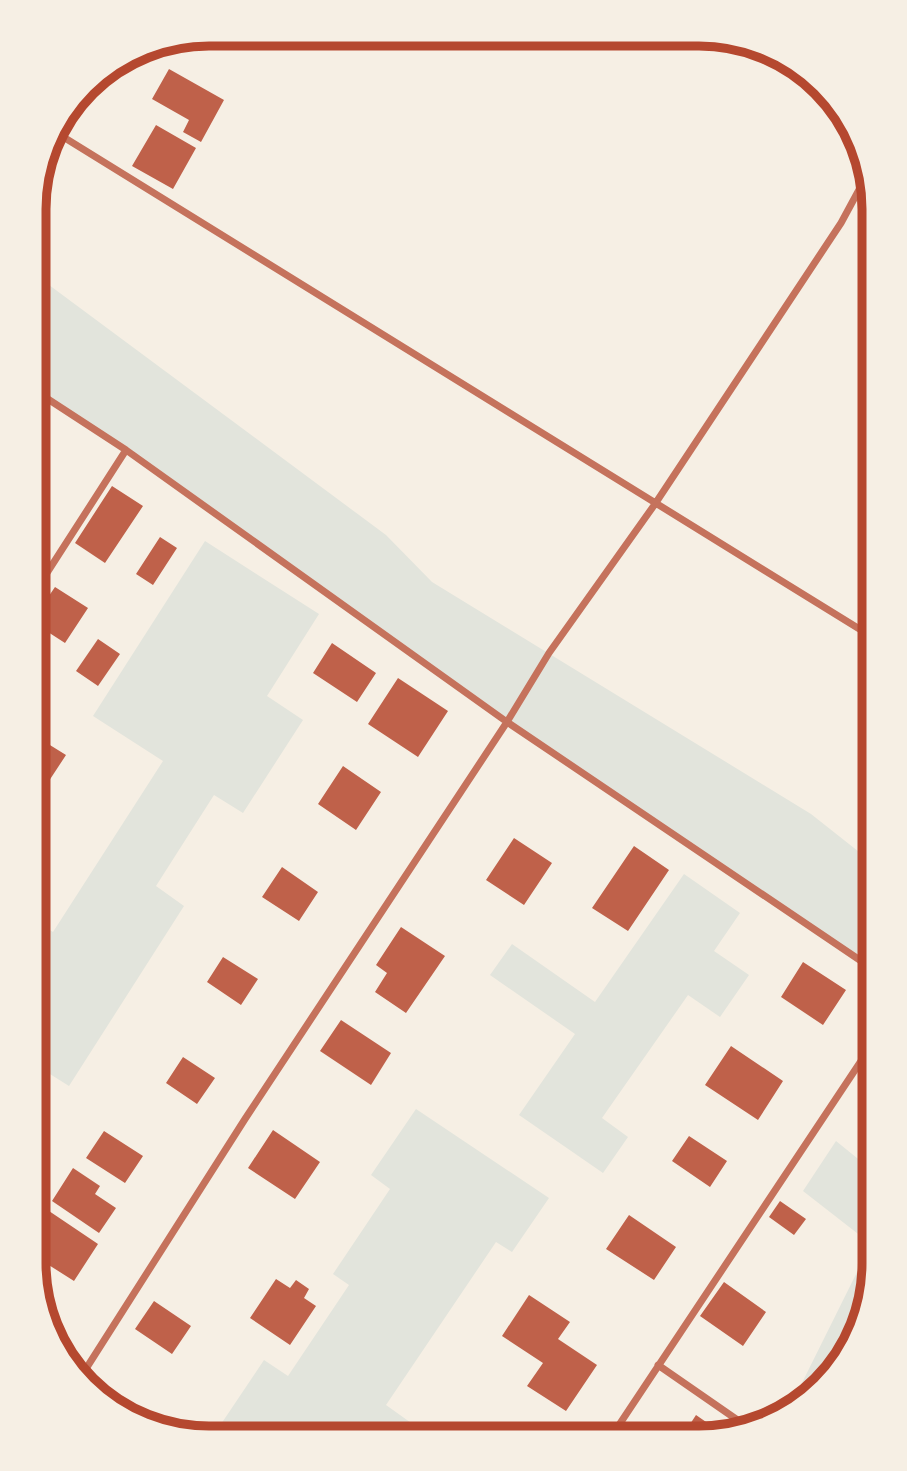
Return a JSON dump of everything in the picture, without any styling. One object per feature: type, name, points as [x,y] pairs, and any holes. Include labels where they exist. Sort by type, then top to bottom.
[{"type":"street","points":[[62,136],[862,630]]},
{"type":"street","points":[[86,1369],[245,1119],[507,722],[549,653],[655,505],[841,223],[860,188]]},
{"type":"street","points":[[46,398],[126,450],[507,722],[861,961]]},
{"type":"street","points":[[46,574],[126,450]]},
{"type":"street","points":[[618,1426],[861,1061]]},
{"type":"street","points":[[658,1365],[738,1420]]},
{"type":"shaded area","points":[[46,283],[386,535],[432,582],[811,814],[861,854],[861,961],[507,722],[126,450],[46,398]]},
{"type":"shaded area","points":[[205,541],[319,614],[267,696],[303,720],[243,813],[214,795],[156,886],[184,906],[69,1086],[46,1072],[46,928],[53,932],[163,761],[93,716]]},
{"type":"shaded area","points":[[684,874],[740,913],[714,951],[749,975],[720,1017],[688,995],[602,1118],[628,1137],[603,1173],[519,1115],[575,1034],[490,975],[512,944],[595,1002]]},
{"type":"shaded area","points":[[416,1109],[549,1198],[512,1252],[496,1242],[386,1405],[413,1426],[220,1426],[264,1360],[288,1376],[349,1285],[333,1274],[390,1189],[371,1175]]},
{"type":"shaded area","points":[[836,1141],[861,1161],[861,1236],[803,1191]]},
{"type":"shaded area","points":[[861,1264],[856,1305],[840,1344],[814,1378],[797,1393]]},
{"type":"building","points":[[169,69],[224,100],[201,142],[183,132],[189,120],[152,99]]},
{"type":"building","points":[[156,125],[196,148],[173,189],[132,166]]},
{"type":"building","points":[[112,486],[143,506],[105,563],[75,543]]},
{"type":"building","points":[[160,537],[177,548],[153,585],[136,574]]},
{"type":"building","points":[[55,587],[88,608],[65,643],[46,631],[46,600]]},
{"type":"building","points":[[98,639],[120,654],[98,686],[76,671]]},
{"type":"building","points":[[332,643],[376,673],[357,702],[313,673]]},
{"type":"building","points":[[398,678],[448,711],[418,757],[368,724]]},
{"type":"building","points":[[46,743],[66,755],[46,785]]},
{"type":"building","points":[[343,766],[381,792],[356,830],[318,804]]},
{"type":"building","points":[[514,838],[552,863],[524,905],[486,880]]},
{"type":"building","points":[[634,846],[669,870],[628,931],[592,908]]},
{"type":"building","points":[[282,867],[318,892],[299,921],[262,897]]},
{"type":"building","points":[[401,927],[445,956],[406,1013],[375,992],[387,973],[376,965]]},
{"type":"building","points":[[223,957],[258,979],[241,1005],[207,982]]},
{"type":"building","points":[[803,962],[846,990],[823,1025],[781,997]]},
{"type":"building","points":[[341,1020],[391,1053],[371,1085],[320,1051]]},
{"type":"building","points":[[731,1046],[783,1081],[758,1120],[705,1085]]},
{"type":"building","points":[[183,1057],[215,1078],[197,1104],[166,1083]]},
{"type":"building","points":[[273,1130],[320,1162],[295,1199],[248,1168]]},
{"type":"building","points":[[104,1131],[143,1156],[125,1183],[86,1158]]},
{"type":"building","points":[[689,1136],[727,1161],[710,1187],[672,1161]]},
{"type":"building","points":[[73,1168],[100,1186],[95,1194],[116,1208],[99,1233],[52,1201]]},
{"type":"building","points":[[780,1201],[806,1219],[794,1235],[769,1217]]},
{"type":"building","points":[[49,1211],[98,1244],[74,1281],[46,1263],[46,1216]]},
{"type":"building","points":[[629,1215],[676,1247],[654,1280],[606,1249]]},
{"type":"building","points":[[276,1279],[290,1288],[296,1280],[309,1289],[304,1298],[316,1306],[290,1345],[250,1318]]},
{"type":"building","points":[[724,1282],[766,1312],[743,1346],[700,1316]]},
{"type":"building","points":[[529,1295],[570,1322],[558,1339],[597,1365],[566,1411],[527,1386],[543,1363],[502,1336]]},
{"type":"building","points":[[154,1301],[191,1326],[172,1354],[135,1329]]},
{"type":"building","points":[[696,1415],[710,1425],[698,1426],[689,1426]]}]
